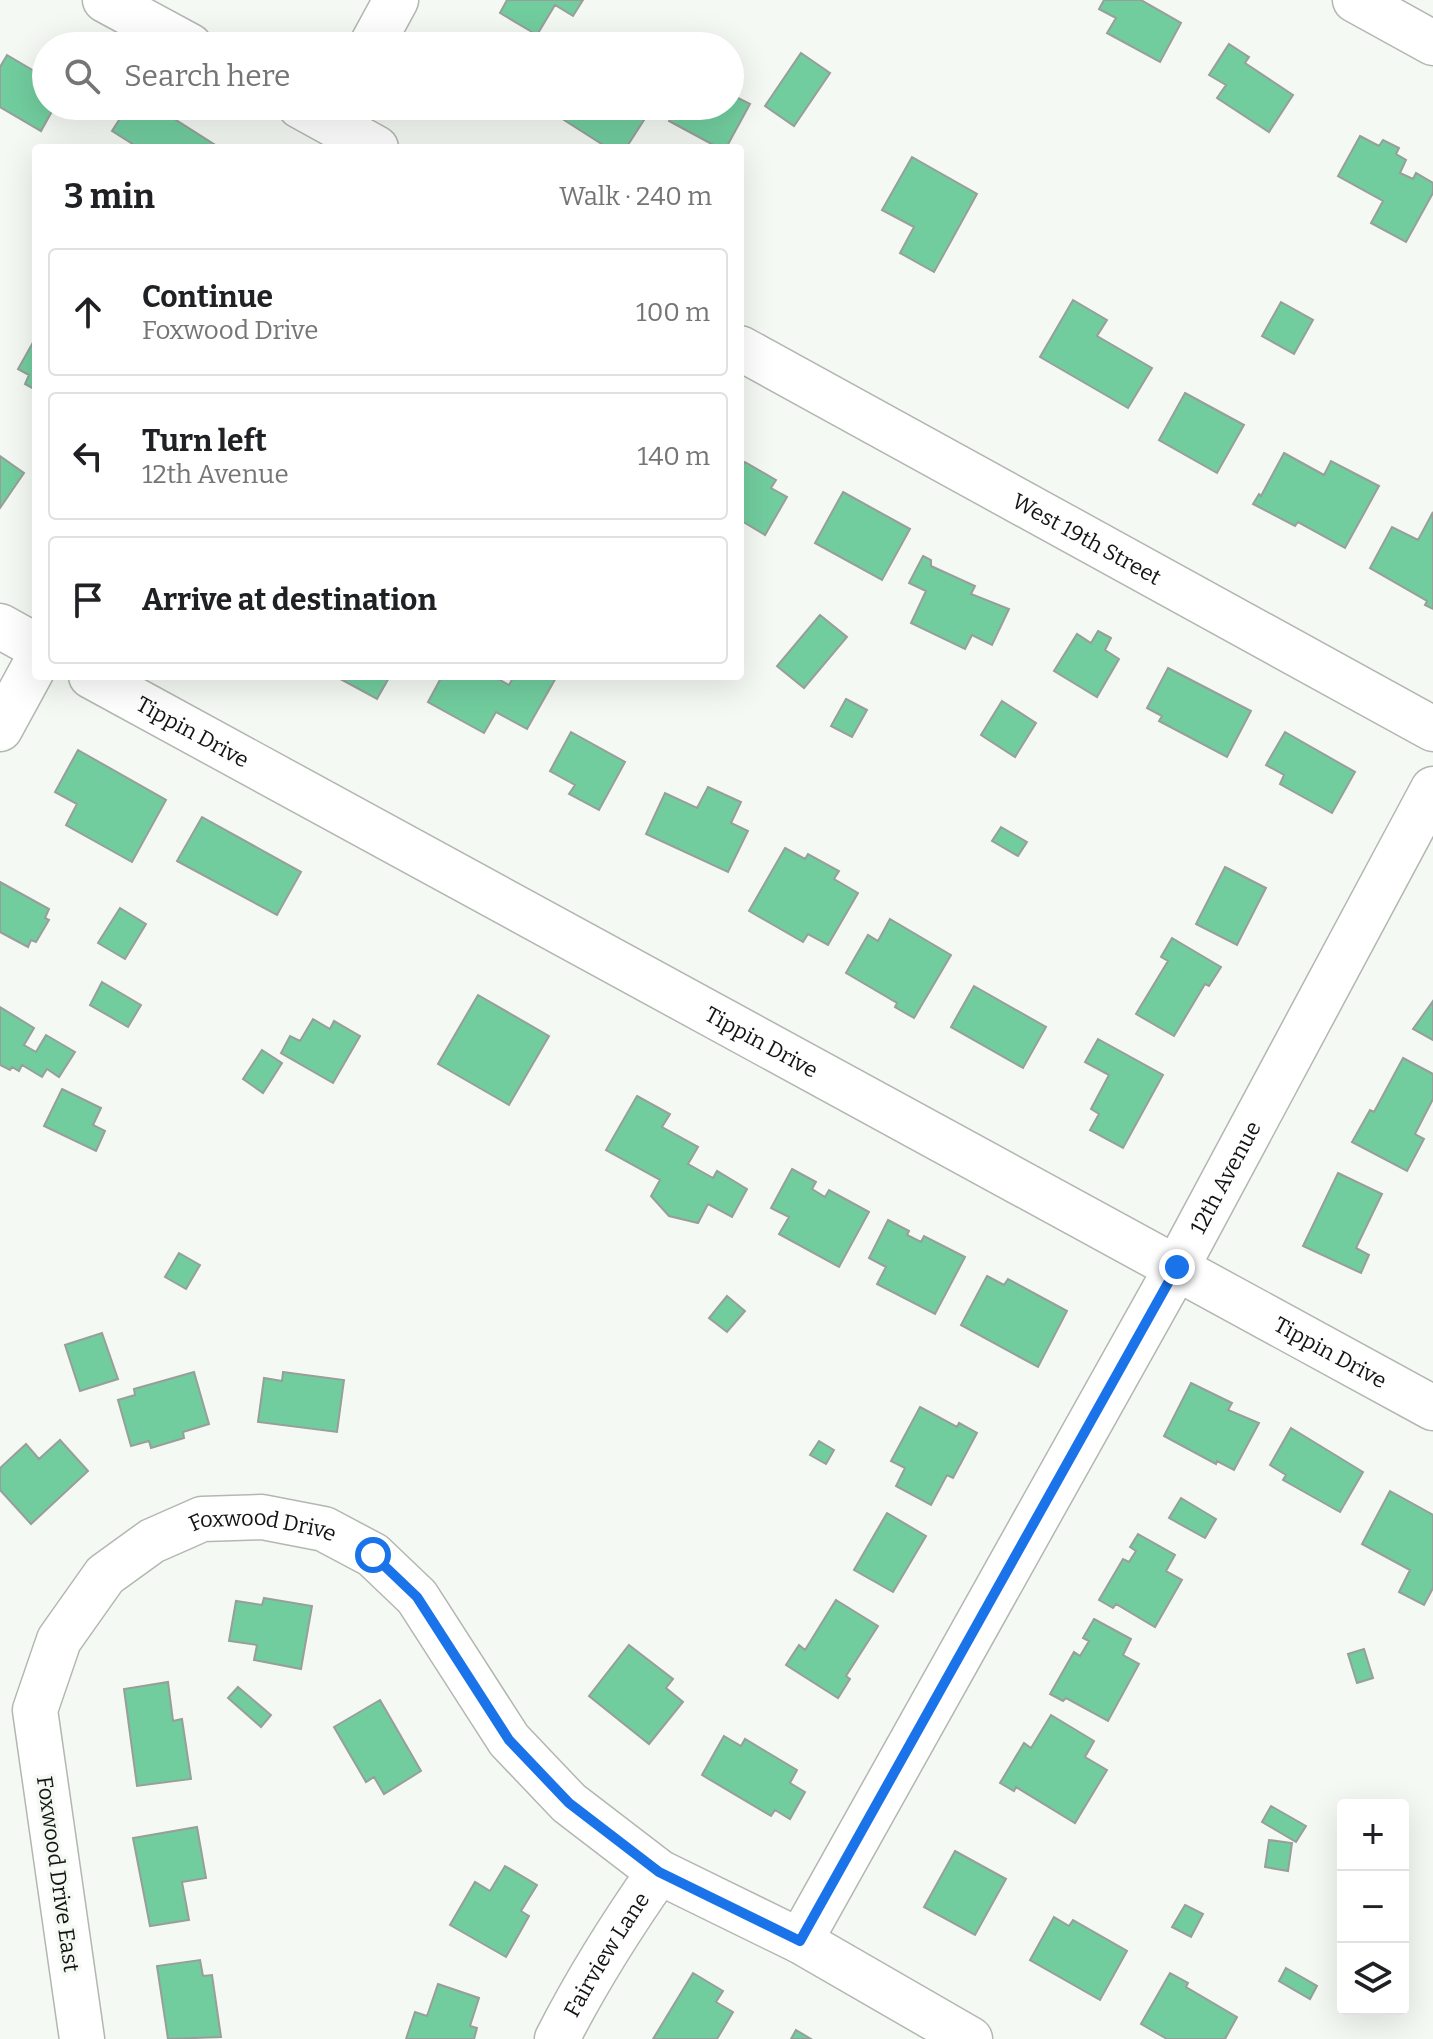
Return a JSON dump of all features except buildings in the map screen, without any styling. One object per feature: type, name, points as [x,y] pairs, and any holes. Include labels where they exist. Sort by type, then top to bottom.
[{"type":"street","points":[[105,0],[164,32]]},
{"type":"street","points":[[379,32],[396,0]]},
{"type":"street","points":[[1355,0],[1433,43]]},
{"type":"street","points":[[321,121],[368,144]]},
{"type":"street","name":"West 19th Street","points":[[744,350],[1433,729]]},
{"type":"street","points":[[0,626],[32,644]]},
{"type":"street","points":[[0,729],[32,670]]},
{"type":"street","name":"Tippin Drive","points":[[98,680],[1433,1408]]},
{"type":"street","name":"12th Avenue","points":[[800,1941],[1177,1267],[1433,789]]},
{"type":"street","name":"Foxwood Drive","points":[[35,1710],[59,1640],[105,1575],[152,1541],[202,1519],[262,1517],[324,1529],[373,1555],[417,1597],[509,1740],[569,1803],[659,1872],[800,1941],[970,2039]]},
{"type":"street","name":"Foxwood Drive East","points":[[35,1710],[82,2039]]},
{"type":"street","name":"Fairview Lane","points":[[557,2039],[620,1928],[659,1872]]},
{"type":"route","points":[[373,1555],[417,1597],[509,1740],[569,1803],[659,1872],[800,1941],[1177,1267]]}]
